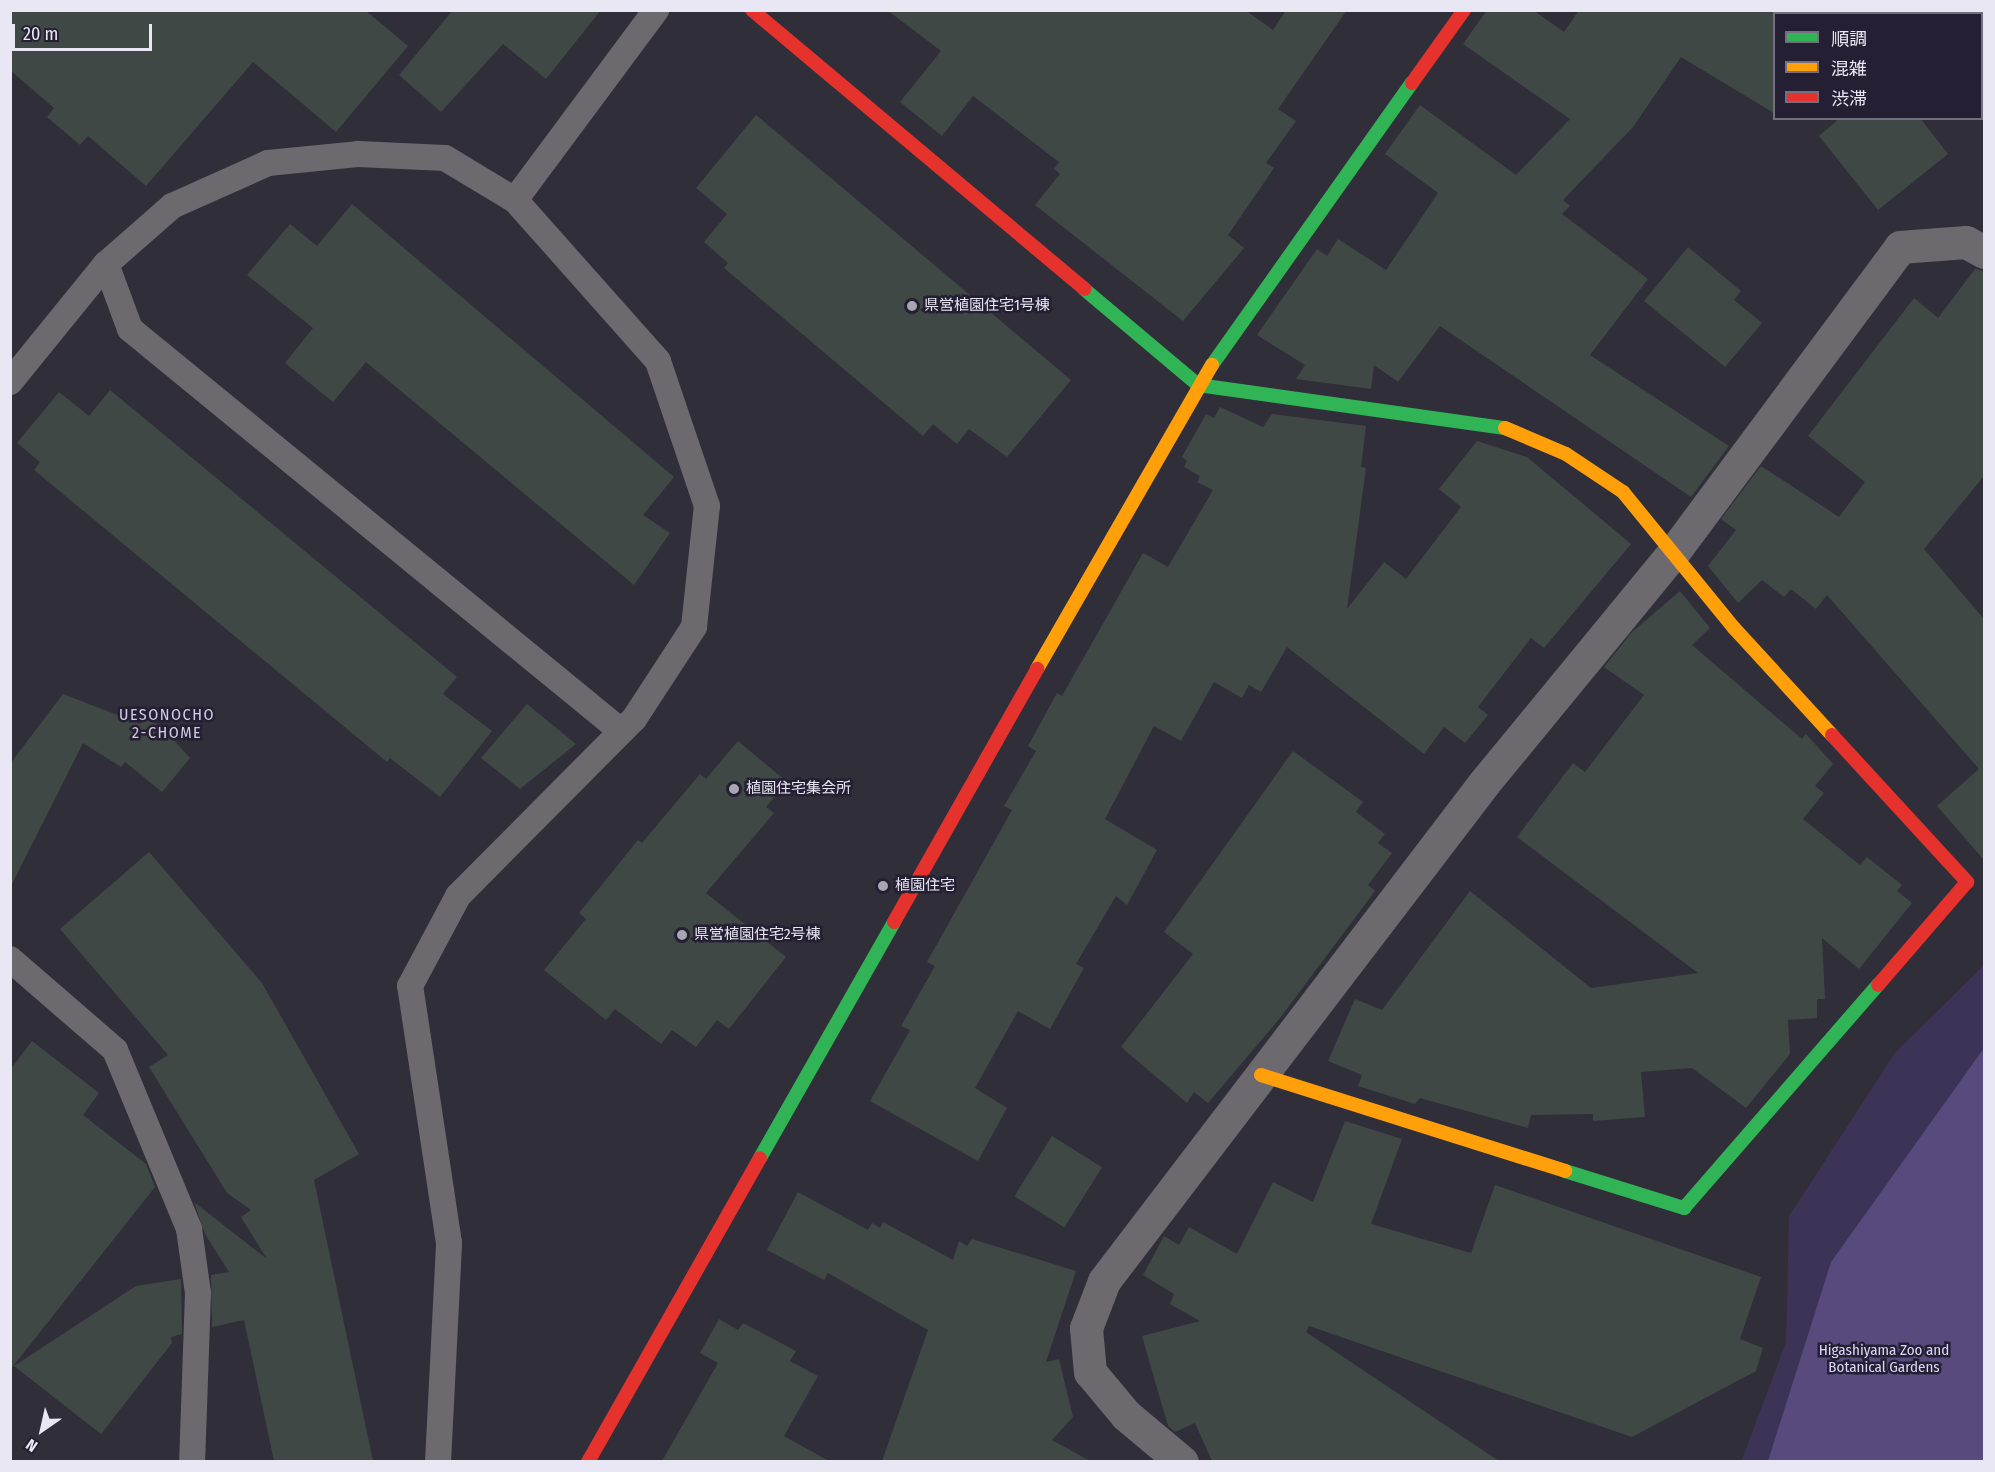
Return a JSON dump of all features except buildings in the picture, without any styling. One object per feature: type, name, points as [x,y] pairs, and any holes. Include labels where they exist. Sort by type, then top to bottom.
[{"type":"street","points":[[752,10],[1198,385],[1499,425],[1566,454],[1623,492],[1734,628],[1966,882],[1684,1208],[1261,1075]]},
{"type":"street","points":[[588,1461],[1198,385],[1464,10]]},
{"type":"street","points":[[1182,1461],[1126,1415],[1090,1372],[1086,1329],[1104,1281],[1484,783],[1673,553],[1900,247],[1966,242],[1984,252]]},
{"type":"lane","points":[[515,200],[656,10]]},
{"type":"lane","points":[[10,382],[106,264],[172,206],[268,163],[358,154],[445,158],[515,200],[658,361],[707,507],[694,627],[621,732],[458,896],[410,986],[449,1243],[438,1461]]},
{"type":"lane","points":[[106,264],[130,329],[621,732]]},
{"type":"lane","points":[[10,958],[116,1050],[189,1229],[198,1293],[192,1461]]},
{"type":"green space","name":"Higashiyama Zoo and Botanical Gardens","points":[[1984,965],[1984,1461],[1741,1462],[1786,1342],[1789,1216],[1895,1053]]},
{"type":"green space","name":"Higashiyama Zoo and Botanical Gardens","points":[[1984,1048],[1984,1461],[1768,1461],[1831,1262]]},
{"type":"traffic: fast","points":[[1212,365],[1412,83]]},
{"type":"traffic: fast","points":[[1084,289],[1198,385],[1505,428]]},
{"type":"traffic: fast","points":[[760,1158],[894,922]]},
{"type":"traffic: fast","points":[[1565,1171],[1684,1208],[1878,985]]},
{"type":"traffic: slow","points":[[1037,669],[1212,365]]},
{"type":"traffic: slow","points":[[1505,428],[1566,454],[1623,492],[1734,628],[1832,735]]},
{"type":"traffic: slow","points":[[1261,1075],[1565,1171]]},
{"type":"traffic: jam","points":[[752,10],[1084,289]]},
{"type":"traffic: jam","points":[[1412,83],[1464,10]]},
{"type":"traffic: jam","points":[[894,922],[1037,669]]},
{"type":"traffic: jam","points":[[1832,735],[1967,882],[1878,985]]},
{"type":"traffic: jam","points":[[588,1462],[760,1158]]},
{"type":"place","name":"県営植園住宅1号棟","points":[[912,306]]},
{"type":"place","name":"植園住宅集会所","points":[[734,789]]},
{"type":"place","name":"植園住宅","points":[[883,886]]},
{"type":"place","name":"県営植園住宅2号棟","points":[[682,935]]},
{"type":"district","name":"UESONOCHO 2-CHOME","points":[[167,724]]}]
